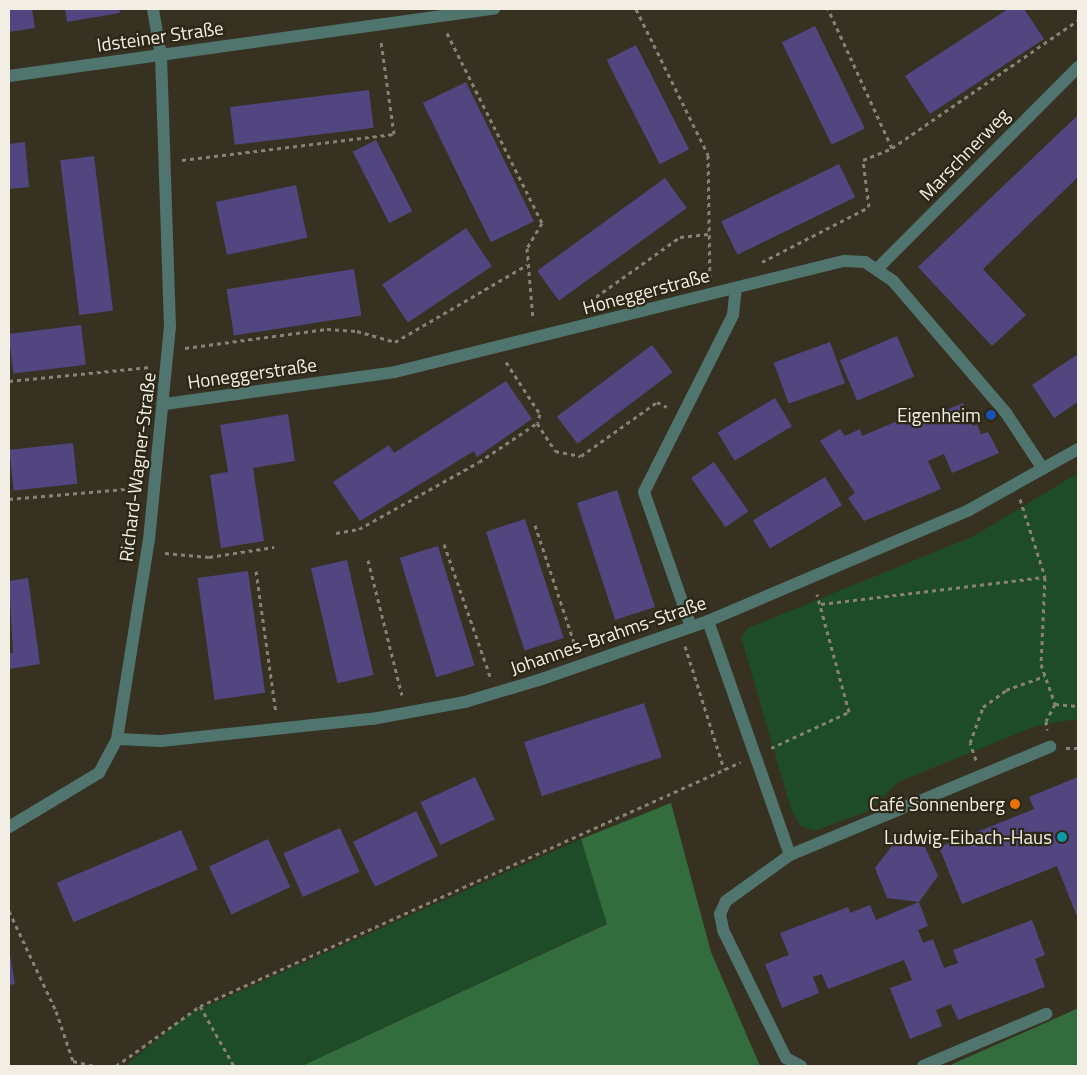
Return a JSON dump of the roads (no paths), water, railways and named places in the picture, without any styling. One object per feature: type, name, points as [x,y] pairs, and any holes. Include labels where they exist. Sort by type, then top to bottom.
[{"type":"street","name":"Richard-Wagner-Straße","points":[[9,827],[99,773],[117,739],[147,552],[165,404],[169,350],[166,162],[161,55],[153,9]]},
{"type":"street","name":"Idsteiner Straße","points":[[9,76],[494,9]]},
{"type":"street","name":"Marschnerweg","points":[[878,268],[1078,67]]},
{"type":"street","name":"Honeggerstraße","points":[[165,404],[395,372],[497,350],[711,293],[845,261],[878,268]]},
{"type":"street","points":[[878,268],[1006,413],[1042,469]]},
{"type":"street","points":[[686,629],[644,492],[682,413],[733,315],[736,288]]},
{"type":"street","name":"Johannes-Brahms-Straße","points":[[117,739],[161,741],[278,729],[406,713],[496,693],[708,621],[969,510],[1078,449]]},
{"type":"street","points":[[708,621],[790,855]]},
{"type":"street","points":[[801,1066],[786,1058],[723,930],[720,914],[726,901],[790,855],[1050,747]]},
{"type":"street","points":[[923,1066],[1046,1014]]},
{"type":"place","name":"Eigenheim","points":[[991,415]]},
{"type":"place","name":"Café Sonnenberg","points":[[1015,804]]},
{"type":"place","name":"Ludwig-Eibach-Haus","points":[[1062,837]]}]
